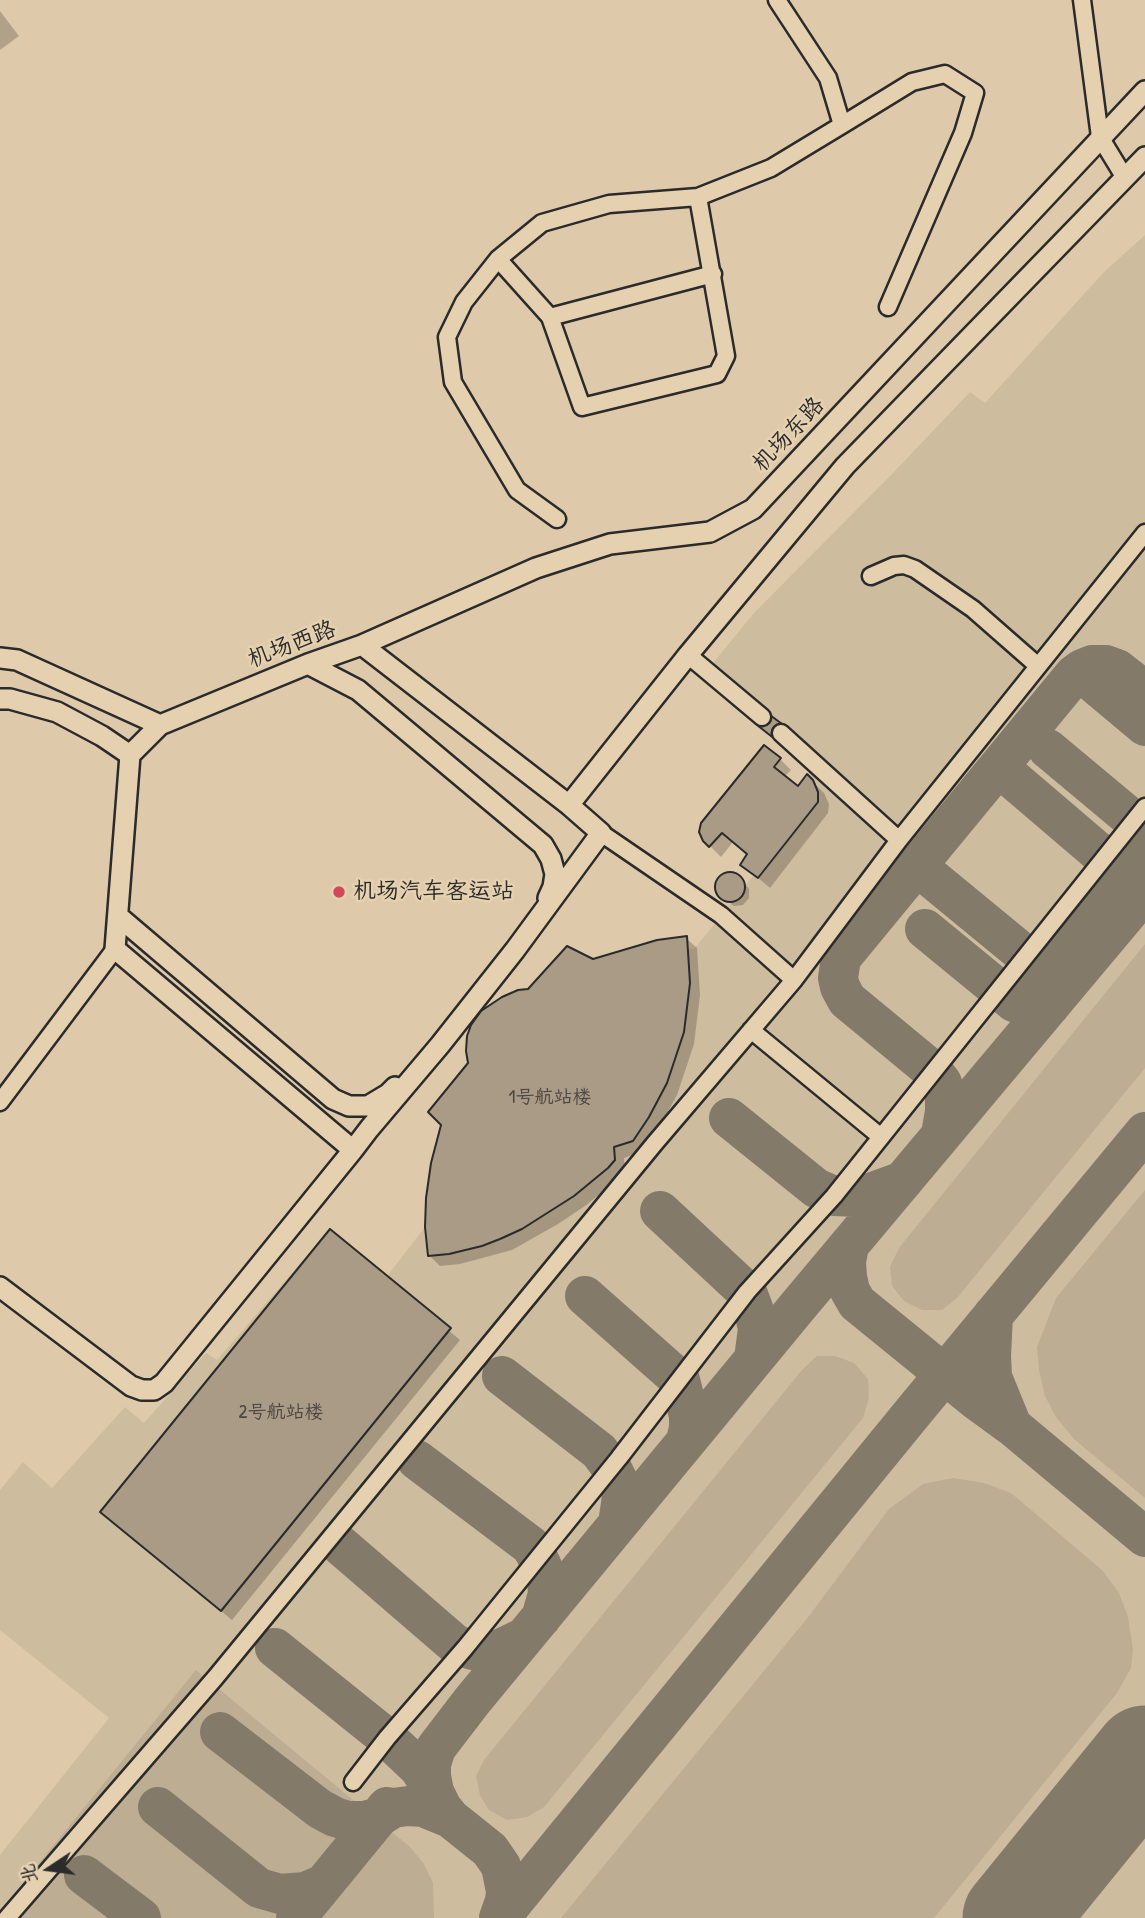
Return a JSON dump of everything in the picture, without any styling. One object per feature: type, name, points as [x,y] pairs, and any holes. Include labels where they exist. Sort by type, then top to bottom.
[{"type":"main road","name":"机场东路","points":[[362,645],[536,568],[610,544],[710,532],[753,509],[1145,90]]},
{"type":"main road","points":[[569,805],[688,654],[845,466],[1145,157]]},
{"type":"main road","name":"机场西路","points":[[160,725],[308,664],[362,645],[569,805],[601,833]]},
{"type":"main road","points":[[0,658],[17,660],[160,725],[130,755],[115,949],[354,1150]]},
{"type":"main road","points":[[118,916],[333,1099],[349,1106],[368,1106],[388,1094],[429,1048],[538,915],[553,887],[555,874],[543,845],[358,690],[308,664]]},
{"type":"main road","points":[[0,699],[10,699],[57,712],[102,736],[130,755]]},
{"type":"main road","points":[[0,1287],[131,1386],[154,1390],[164,1383],[440,1045],[515,950],[601,833]]},
{"type":"street","points":[[777,0],[828,78],[842,125]]},
{"type":"street","points":[[1082,0],[1100,137],[1125,178]]},
{"type":"street","points":[[557,519],[517,490],[453,382],[447,337],[464,302],[498,260],[542,223],[609,204],[698,197],[771,168],[912,82],[946,74],[975,93],[963,133],[888,307]]},
{"type":"street","points":[[498,260],[550,317],[582,407],[717,374],[726,356],[698,197]]},
{"type":"street","points":[[550,317],[713,274]]},
{"type":"street","points":[[7,1918],[215,1678],[655,1143],[794,980],[899,840],[1145,533]]},
{"type":"street","points":[[871,576],[894,566],[904,565],[915,569],[973,609],[1038,666]]},
{"type":"street","points":[[688,654],[762,717]]},
{"type":"street","points":[[781,733],[899,840]]},
{"type":"street","points":[[353,1782],[619,1458],[747,1292],[834,1196],[1145,807]]},
{"type":"street","points":[[601,833],[721,915],[794,980]]},
{"type":"street","points":[[0,1102],[115,949]]},
{"type":"street","points":[[751,1030],[881,1138]]},
{"type":"shaded area","points":[[1145,235],[1145,1918],[0,1918],[0,1855],[109,1718],[0,1630],[0,1490],[23,1462],[52,1488],[125,1407],[144,1423],[206,1353],[217,1360],[330,1229],[388,1275],[425,1227],[431,1163],[440,1125],[428,1112],[468,1063],[467,1036],[481,1011],[502,997],[518,990],[529,989],[567,946],[593,959],[657,940],[687,936],[688,949],[695,948],[754,875],[759,878],[818,802],[818,792],[807,774],[813,766],[757,725],[762,717],[709,668],[754,613],[970,392],[985,403],[1104,272]]},
{"type":"shaded area","points":[[1145,944],[1145,1068],[957,1298],[942,1310],[922,1310],[904,1301],[892,1286],[890,1267],[899,1248]]},
{"type":"shaded area","points":[[1145,1190],[1145,1498],[1074,1439],[1056,1417],[1045,1396],[1037,1347],[1056,1298]]},
{"type":"shaded area","points":[[817,1356],[835,1356],[854,1363],[868,1379],[869,1398],[863,1418],[544,1807],[527,1817],[507,1820],[489,1810],[480,1795],[476,1776],[484,1760],[802,1370]]},
{"type":"shaded area","points":[[953,1478],[984,1483],[1011,1493],[1102,1570],[1119,1593],[1128,1617],[1133,1650],[1131,1668],[1117,1693],[934,1918],[561,1918],[809,1616],[889,1509],[923,1484]]},
{"type":"shaded area","points":[[196,1670],[410,1847],[424,1864],[433,1883],[434,1918],[0,1918],[0,1911]]},
{"type":"building","points":[[766,712],[786,727],[776,740],[757,725]]},
{"type":"building","points":[[764,745],[781,758],[774,767],[798,786],[807,774],[813,780],[818,792],[818,802],[758,878],[740,865],[747,854],[722,833],[709,847],[699,832],[701,823]]},
{"type":"building","points":[[730,872],[741,876],[745,887],[741,898],[730,902],[719,898],[715,887],[719,876]]},
{"type":"building","points":[[687,936],[690,983],[684,1032],[667,1083],[633,1141],[614,1147],[615,1160],[608,1168],[574,1196],[522,1229],[482,1246],[428,1256],[426,1198],[431,1163],[441,1125],[428,1112],[468,1063],[467,1036],[481,1011],[502,997],[528,989],[567,946],[593,959],[657,940]]},
{"type":"building","points":[[330,1229],[451,1328],[221,1611],[100,1512]]},
{"type":"taxiway","points":[[941,1135],[945,1111],[942,1083],[933,1071],[847,1000],[838,978],[841,958],[1074,675],[1092,665],[1106,665],[1117,669],[1145,691]]},
{"type":"taxiway","points":[[1096,685],[1145,726]]},
{"type":"taxiway","points":[[1048,749],[1145,830]]},
{"type":"taxiway","points":[[1008,775],[1097,851],[1119,861],[1145,859]]},
{"type":"taxiway","points":[[1038,1019],[1038,983],[1044,954],[1145,829]]},
{"type":"taxiway","points":[[929,876],[1025,955],[1042,958],[1066,955]]},
{"type":"taxiway","points":[[499,1918],[506,1891],[501,1866],[490,1850],[450,1818],[442,1808],[434,1792],[431,1776],[431,1764],[436,1748],[798,1306],[1145,892]]},
{"type":"taxiway","points":[[925,929],[1014,1002],[1027,1007],[1050,1006]]},
{"type":"taxiway","points":[[729,1118],[816,1188],[834,1196],[859,1197],[903,1181]]},
{"type":"taxiway","points":[[500,1918],[1145,1132]]},
{"type":"taxiway","points":[[660,1211],[747,1292],[758,1329],[754,1359]]},
{"type":"taxiway","points":[[849,1245],[847,1277],[850,1291],[857,1303],[1012,1426],[1145,1537]]},
{"type":"taxiway","points":[[585,1296],[680,1380],[689,1416],[686,1441]]},
{"type":"taxiway","points":[[993,1315],[992,1377],[1012,1426]]},
{"type":"taxiway","points":[[502,1376],[599,1451],[618,1481],[622,1497],[618,1524]]},
{"type":"taxiway","points":[[417,1460],[531,1546],[547,1578],[548,1594],[541,1618]]},
{"type":"taxiway","points":[[340,1545],[456,1645],[488,1651],[500,1649],[525,1637]]},
{"type":"taxiway","points":[[275,1648],[387,1738],[419,1768],[434,1792]]},
{"type":"taxiway","points":[[220,1732],[320,1809],[335,1817],[348,1821],[364,1821],[379,1817],[393,1808],[408,1806],[423,1807],[450,1818]]},
{"type":"taxiway","points":[[158,1807],[259,1888],[280,1894],[305,1892],[322,1885]]},
{"type":"taxiway","points":[[296,1918],[387,1807]]},
{"type":"taxiway","points":[[84,1875],[141,1918]]},
{"type":"runway","points":[[1014,1918],[1145,1757]]},
{"type":"place","name":"机场汽车客运站","points":[[339,892]]}]
